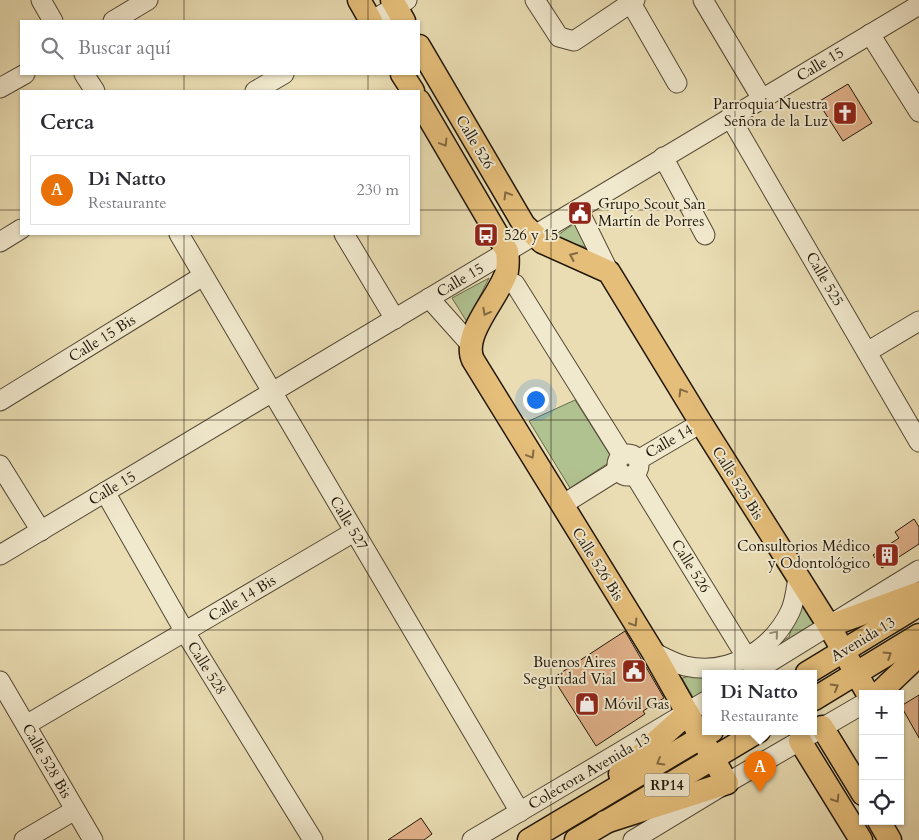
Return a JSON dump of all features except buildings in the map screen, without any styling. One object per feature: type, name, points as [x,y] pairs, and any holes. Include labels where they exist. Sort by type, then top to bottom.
[{"type":"main road","points":[[359,0],[370,20]]},
{"type":"main road","name":"Calle 526","points":[[420,48],[524,225],[535,235]]},
{"type":"main road","points":[[403,75],[412,90]]},
{"type":"main road","name":"Calle 526","points":[[420,103],[508,251]]},
{"type":"main road","points":[[535,235],[542,242],[609,272]]},
{"type":"main road","points":[[471,345],[477,327],[507,271],[508,251]]},
{"type":"main road","name":"Calle 525 Bis","points":[[609,272],[828,626],[865,690]]},
{"type":"main road","name":"Calle 526 Bis","points":[[471,345],[470,354],[473,360],[652,652],[697,707],[702,722]]},
{"type":"main road","points":[[828,626],[919,593]]},
{"type":"main road","name":"Avenida 13","points":[[812,670],[919,606]]},
{"type":"main road","name":"Avenida 13","points":[[817,697],[919,635]]},
{"type":"main road","points":[[883,690],[919,655]]},
{"type":"main road","points":[[583,808],[697,707]]},
{"type":"main road","points":[[822,727],[859,787]]},
{"type":"main road","name":"RP14","points":[[529,840],[704,735]]},
{"type":"main road","name":"Calle 526 Bis","points":[[706,735],[713,758],[727,783]]},
{"type":"main road","name":"RP14","points":[[576,840],[753,735]]},
{"type":"main road","points":[[800,741],[861,840]]},
{"type":"main road","points":[[605,822],[727,783]]},
{"type":"main road","points":[[881,825],[890,840]]},
{"type":"street","points":[[41,0],[53,20]]},
{"type":"street","points":[[115,20],[148,0]]},
{"type":"street","points":[[536,0],[559,37],[574,41],[633,1],[678,84]]},
{"type":"street","points":[[703,0],[762,99]]},
{"type":"street","name":"Calle 15","points":[[0,555],[919,5]]},
{"type":"street","points":[[373,20],[400,7]]},
{"type":"street","points":[[870,34],[919,112]]},
{"type":"street","points":[[0,88],[23,75]]},
{"type":"street","points":[[85,75],[94,90]]},
{"type":"street","points":[[259,90],[282,75]]},
{"type":"street","name":"Calle 525","points":[[730,117],[919,442]]},
{"type":"street","points":[[663,157],[705,235]]},
{"type":"street","name":"Calle 525 Bis","points":[[578,209],[609,272]]},
{"type":"street","points":[[0,242],[20,230]]},
{"type":"street","name":"Calle 527","points":[[180,235],[520,812]]},
{"type":"street","points":[[345,235],[395,319]]},
{"type":"street","name":"Calle 15 Bis","points":[[0,401],[203,276]]},
{"type":"street","name":"Calle 526","points":[[503,280],[516,284],[750,666]]},
{"type":"street","name":"Calle 526 Bis","points":[[429,298],[471,345]]},
{"type":"street","points":[[867,352],[919,321]]},
{"type":"street","name":"Calle 14","points":[[562,505],[701,423]]},
{"type":"street","points":[[0,465],[41,530]]},
{"type":"street","name":"Calle 528","points":[[105,492],[185,632],[313,840]]},
{"type":"street","name":"Calle 14 Bis","points":[[26,725],[354,532]]},
{"type":"street","points":[[652,652],[683,666],[695,668],[750,666],[828,626],[919,570]]},
{"type":"street","points":[[750,666],[782,626],[791,610],[798,578]]},
{"type":"street","points":[[886,690],[919,671]]},
{"type":"street","name":"Calle 528 Bis","points":[[0,681],[93,840]]},
{"type":"street","points":[[817,730],[859,706]]},
{"type":"street","name":"Colectora Avenida 13","points":[[472,840],[697,707]]},
{"type":"street","points":[[633,840],[809,735]]},
{"type":"street","points":[[24,840],[75,810]]},
{"type":"green space","points":[[576,222],[589,248],[554,238]]},
{"type":"green space","points":[[489,278],[467,322],[452,298]]},
{"type":"green space","points":[[575,400],[613,460],[570,488],[529,421]]},
{"type":"green space","points":[[801,599],[816,624],[741,670],[714,670],[746,662],[789,637]]},
{"type":"green space","points":[[702,673],[702,694],[694,699],[682,678]]},
{"type":"place","name":"Parroquia Nuestra Señora de la Luz","points":[[845,113]]},
{"type":"place","name":"Grupo Scout San Martín de Porres","points":[[580,213]]},
{"type":"place","name":"526 y 15","points":[[486,235]]},
{"type":"place","name":"Consultorios Médico y Odontológico","points":[[887,555]]},
{"type":"place","name":"Buenos Aires Seguridad Vial","points":[[634,671]]},
{"type":"place","name":"Móvil Gas","points":[[587,704]]},
{"type":"place","name":"Di Natto","points":[[760,792]]}]
